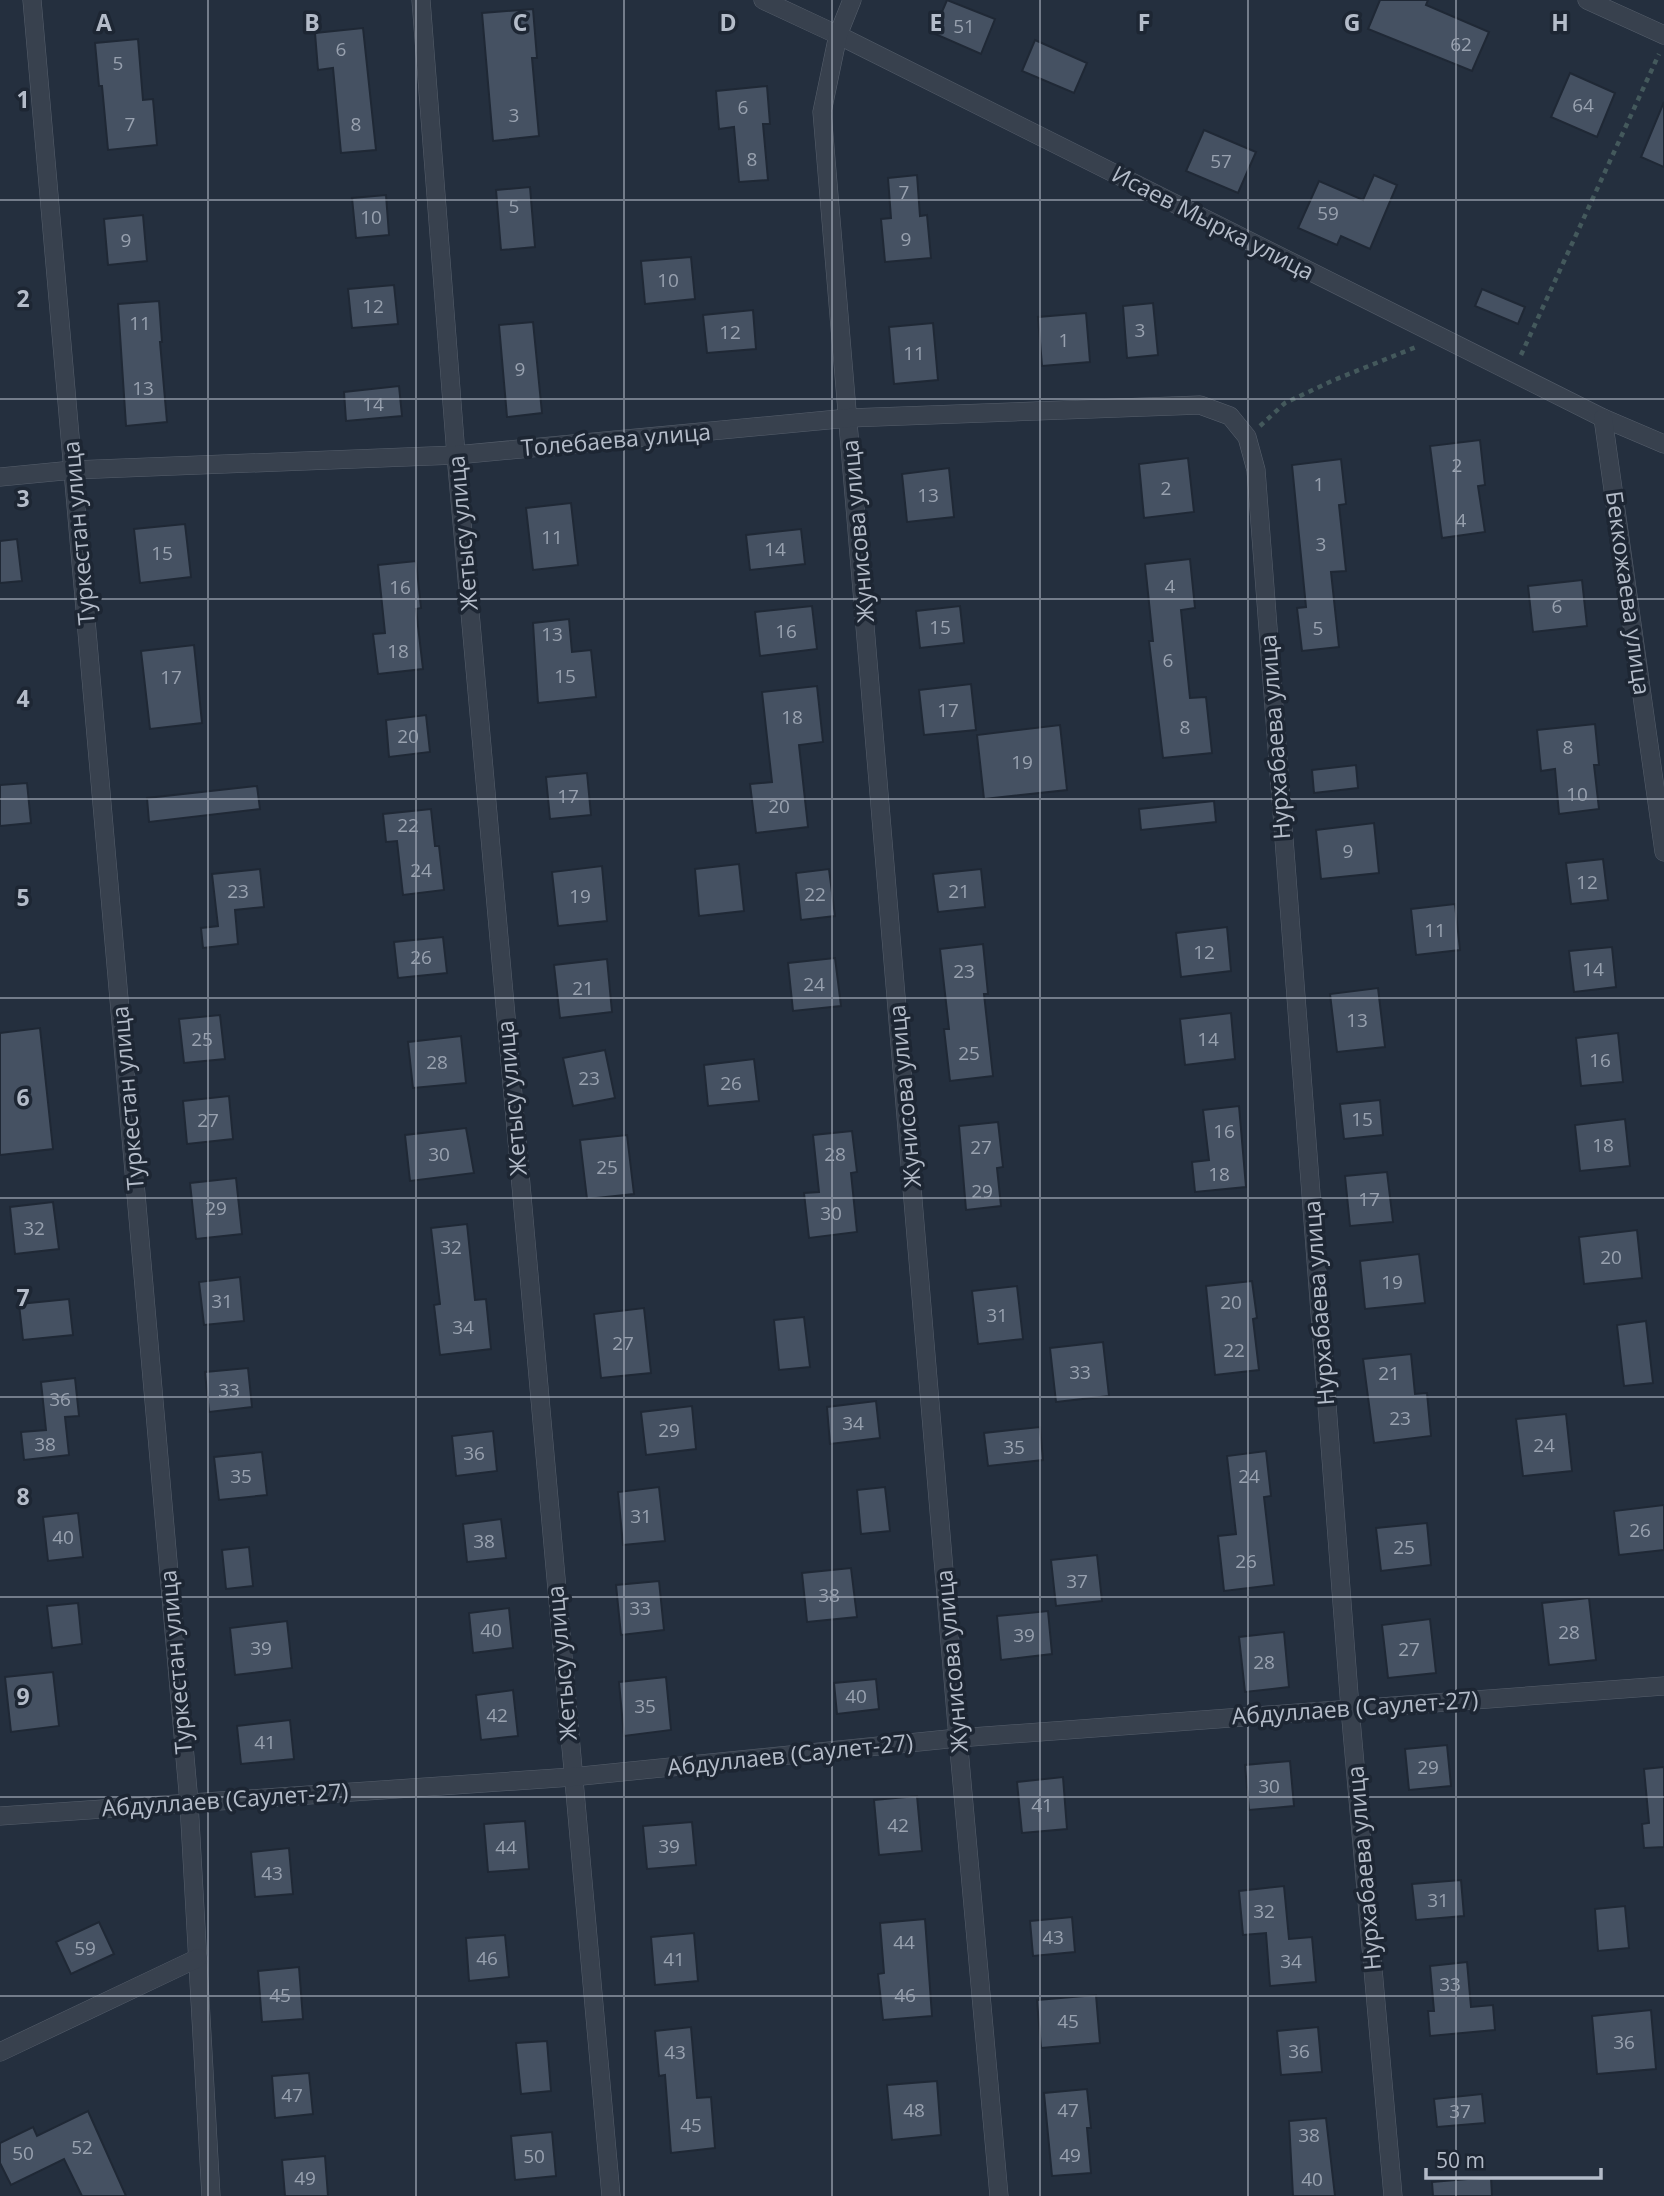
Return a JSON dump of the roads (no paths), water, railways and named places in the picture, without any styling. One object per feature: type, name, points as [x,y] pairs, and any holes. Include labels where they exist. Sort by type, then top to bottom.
[{"type":"street","name":"Туркестан улица","points":[[32,0],[188,1803],[211,2196]]},
{"type":"street","name":"Жетысу улица","points":[[421,0],[456,455],[611,2196]]},
{"type":"street","name":"Исаев Мырка улица","points":[[763,0],[1603,418],[1664,444]]},
{"type":"street","name":"Жунисова улица","points":[[852,0],[838,35],[821,112],[999,2196]]},
{"type":"street","points":[[1587,0],[1664,36]]},
{"type":"street","name":"Толебаева улица","points":[[0,477],[74,470],[456,455],[849,418],[1200,405],[1230,416]]},
{"type":"street","name":"Нурхабаева улица","points":[[1230,416],[1247,437],[1256,470],[1350,1708],[1393,2196]]},
{"type":"street","name":"Беккожаева улица","points":[[1603,418],[1664,849]]},
{"type":"street","name":"Абдуллаев (Саулет-27)","points":[[0,1816],[572,1777],[958,1738],[1664,1686]]},
{"type":"street","points":[[0,2052],[198,1958]]}]
